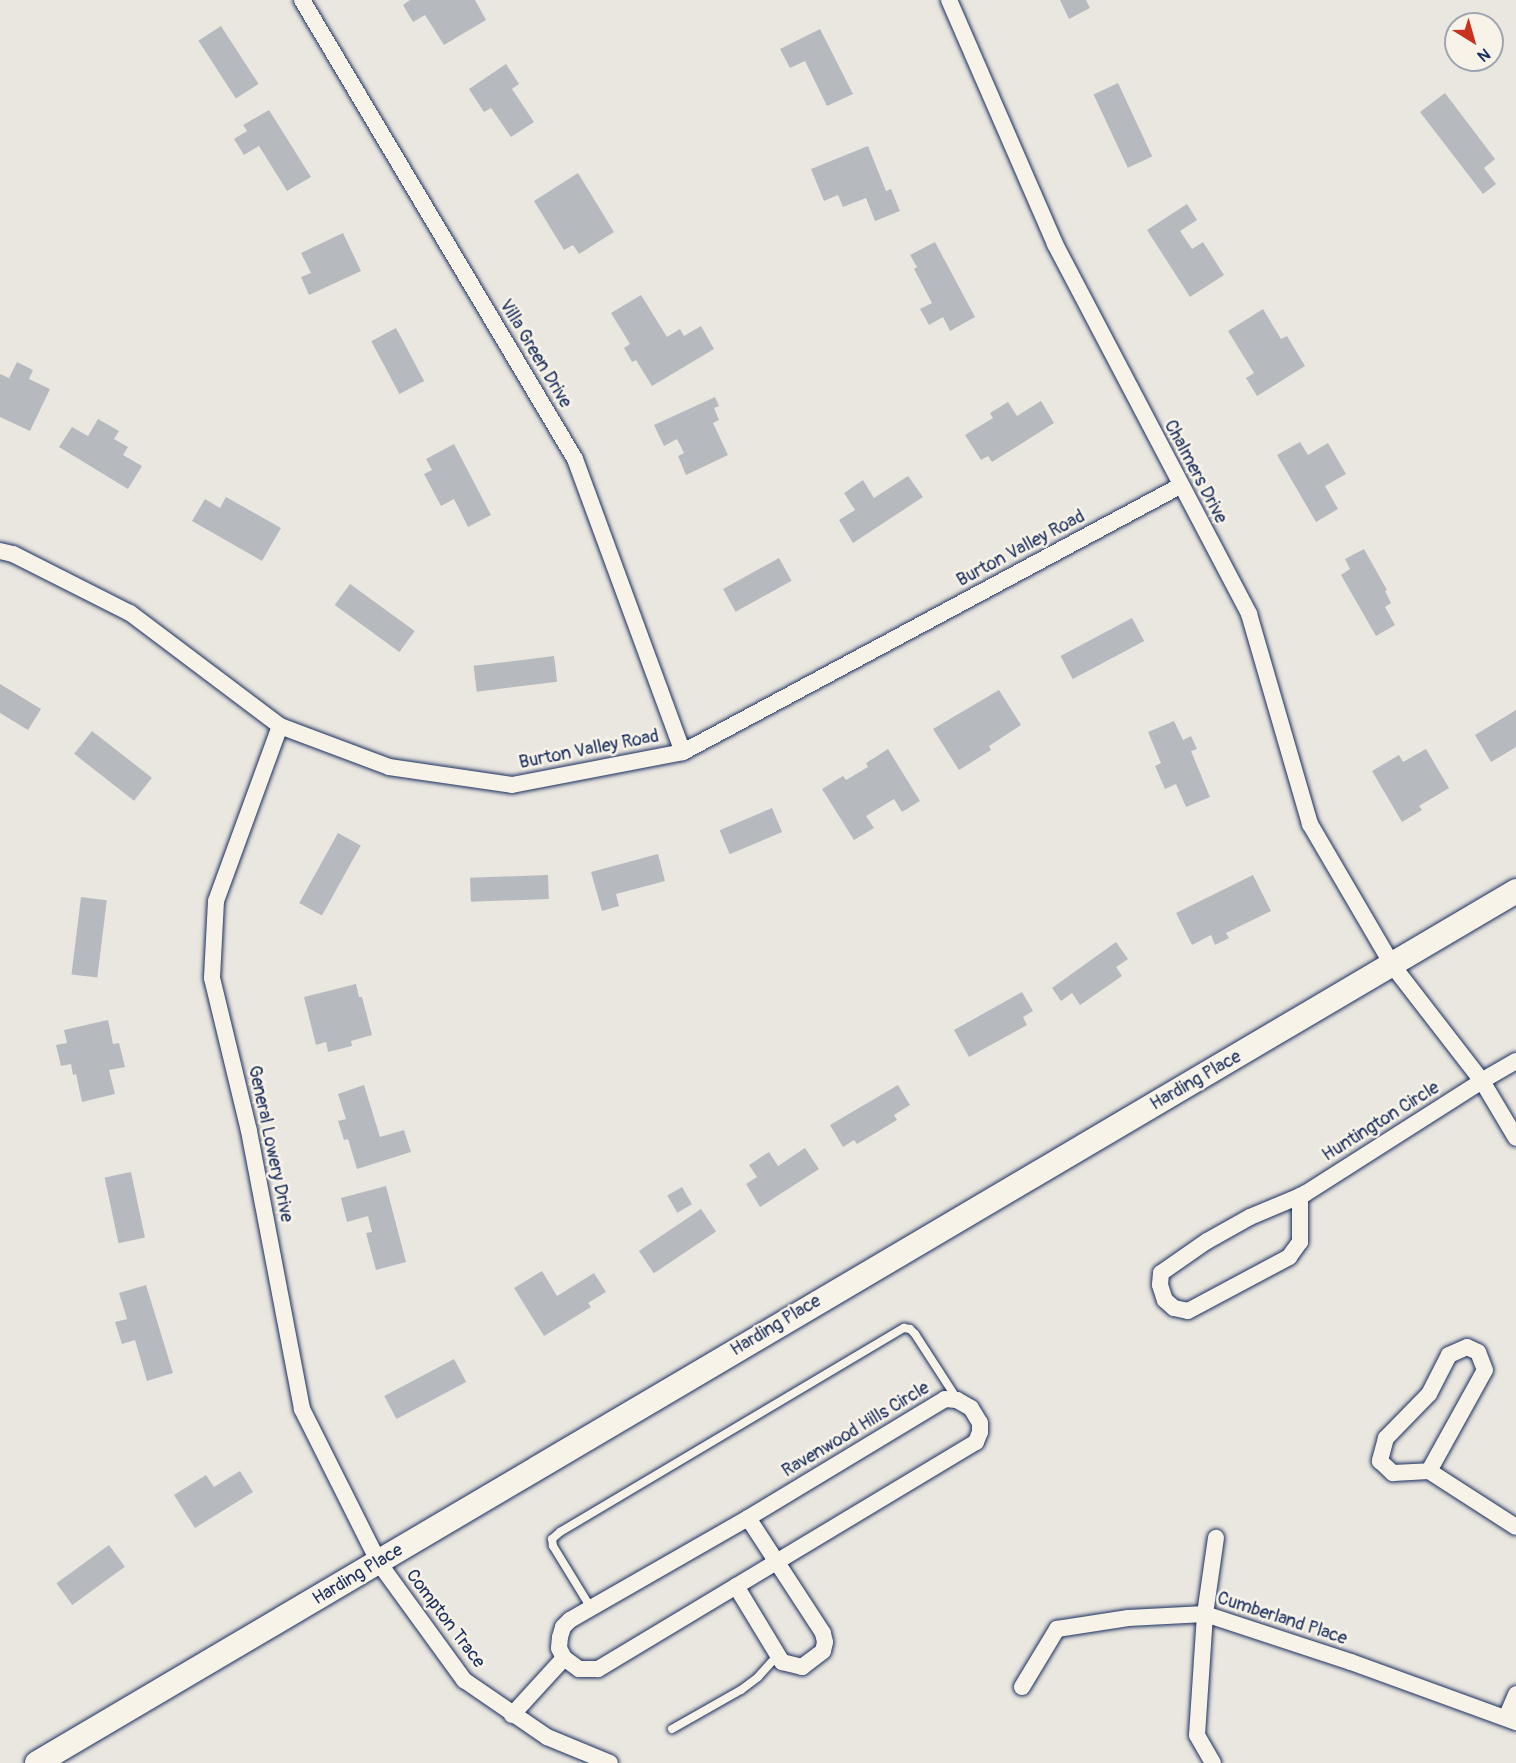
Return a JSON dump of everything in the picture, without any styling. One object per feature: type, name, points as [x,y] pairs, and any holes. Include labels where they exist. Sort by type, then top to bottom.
[{"type":"main road","name":"Harding Place","points":[[37,1763],[379,1563],[879,1265],[1393,966],[1516,891]]},
{"type":"street","name":"Villa Green Drive","points":[[302,0],[575,459],[682,752]]},
{"type":"street","name":"Chalmers Drive","points":[[949,0],[1054,244],[1249,614],[1310,824],[1393,966]]},
{"type":"street","name":"Burton Valley Road","points":[[0,551],[14,554],[130,613],[280,726],[389,767],[512,785],[682,752],[1180,486]]},
{"type":"street","name":"General Lowery Drive","points":[[280,726],[216,901],[212,978],[249,1131],[302,1409],[379,1563]]},
{"type":"street","points":[[1393,966],[1482,1081],[1516,1138]]},
{"type":"street","name":"Huntington Circle","points":[[1300,1196],[1300,1242],[1289,1257],[1188,1311],[1174,1308],[1165,1300],[1160,1285],[1161,1273],[1224,1231],[1300,1196],[1516,1061]]},
{"type":"street","points":[[1429,1471],[1485,1370],[1478,1352],[1467,1347],[1449,1355],[1429,1394],[1384,1443],[1380,1461],[1393,1473],[1429,1471],[1516,1527]]},
{"type":"street","name":"Ravenwood Hills Circle","points":[[945,1399],[957,1400],[971,1408],[980,1423],[980,1432],[976,1442],[598,1668],[579,1669],[564,1658],[559,1648],[563,1627],[591,1608],[748,1518],[945,1399]]},
{"type":"street","points":[[736,1586],[778,1655],[791,1666],[802,1667],[823,1652],[825,1642],[748,1518]]},
{"type":"street","points":[[1213,1763],[1197,1736],[1204,1614],[1216,1538]]},
{"type":"street","name":"Compton Trace","points":[[379,1563],[464,1680],[547,1737],[610,1763]]},
{"type":"street","name":"Cumberland Place","points":[[1022,1687],[1057,1629],[1128,1618],[1204,1614],[1511,1720]]},
{"type":"street","points":[[512,1715],[564,1658]]},
{"type":"street","points":[[1511,1720],[1516,1694]]},
{"type":"lane","points":[[591,1608],[553,1546],[552,1539],[560,1532],[904,1328],[910,1329],[915,1334],[957,1400]]},
{"type":"lane","points":[[672,1729],[741,1690],[758,1677],[778,1655]]},
{"type":"building","points":[[410,0],[475,0],[486,20],[444,45],[425,15],[413,22],[403,5]]},
{"type":"building","points":[[1060,0],[1086,0],[1090,8],[1069,19]]},
{"type":"building","points":[[221,26],[259,84],[236,99],[198,41]]},
{"type":"building","points":[[820,29],[853,94],[827,106],[805,61],[790,68],[780,49]]},
{"type":"building","points":[[506,64],[519,84],[512,89],[534,122],[511,137],[491,108],[484,112],[469,89]]},
{"type":"building","points":[[1118,83],[1152,156],[1128,168],[1094,94]]},
{"type":"building","points":[[1445,93],[1495,159],[1484,168],[1496,184],[1483,194],[1420,112]]},
{"type":"building","points":[[269,110],[311,177],[287,191],[259,146],[244,155],[234,139],[247,131],[243,125]]},
{"type":"building","points":[[868,146],[886,191],[891,189],[900,211],[875,221],[866,198],[843,207],[838,195],[824,201],[811,169]]},
{"type":"building","points":[[578,173],[614,232],[579,254],[573,245],[564,250],[534,201]]},
{"type":"building","points":[[1187,204],[1197,220],[1180,231],[1192,249],[1203,242],[1224,275],[1190,297],[1147,230]]},
{"type":"building","points":[[343,233],[361,271],[309,295],[301,277],[311,273],[301,253]]},
{"type":"building","points":[[935,242],[975,317],[950,331],[943,317],[929,325],[920,309],[932,303],[914,269],[917,267],[910,255]]},
{"type":"building","points":[[641,295],[667,337],[680,329],[684,336],[701,326],[714,349],[652,386],[636,360],[632,362],[624,348],[630,344],[611,313]]},
{"type":"building","points":[[1263,309],[1281,339],[1287,336],[1305,366],[1257,396],[1246,378],[1254,373],[1228,331]]},
{"type":"building","points":[[396,328],[424,381],[399,394],[371,341]]},
{"type":"building","points":[[17,362],[33,370],[29,379],[50,389],[30,431],[0,417],[0,374],[9,378]]},
{"type":"building","points":[[715,397],[719,406],[714,408],[719,420],[713,423],[728,455],[686,475],[678,456],[684,453],[677,439],[664,446],[654,425]]},
{"type":"building","points":[[1041,401],[1054,423],[992,462],[988,456],[981,460],[965,435],[993,418],[990,413],[1008,402],[1017,416]]},
{"type":"building","points":[[98,419],[119,431],[114,439],[128,447],[123,455],[142,466],[128,489],[59,447],[72,427],[88,436]]},
{"type":"building","points":[[1300,442],[1308,455],[1328,443],[1346,474],[1325,486],[1338,509],[1316,522],[1277,455]]},
{"type":"building","points":[[454,444],[491,515],[468,527],[454,499],[441,506],[424,474],[432,470],[426,459]]},
{"type":"building","points":[[908,476],[923,497],[853,543],[839,520],[855,510],[844,493],[863,480],[874,498]]},
{"type":"building","points":[[226,497],[281,528],[262,561],[192,521],[205,499],[220,508]]},
{"type":"building","points":[[1364,549],[1387,590],[1385,591],[1391,603],[1385,607],[1395,625],[1376,636],[1341,575],[1350,569],[1345,559]]},
{"type":"building","points":[[779,558],[792,581],[736,612],[723,589]]},
{"type":"building","points":[[350,584],[415,631],[399,652],[335,605]]},
{"type":"building","points":[[1132,618],[1144,641],[1073,679],[1060,656]]},
{"type":"building","points":[[554,656],[557,682],[477,692],[474,666]]},
{"type":"building","points":[[0,684],[41,709],[28,730],[0,713]]},
{"type":"building","points":[[999,690],[1021,725],[989,746],[991,750],[959,770],[933,729]]},
{"type":"building","points":[[1516,710],[1516,747],[1491,762],[1475,735]]},
{"type":"building","points":[[1174,721],[1183,740],[1191,736],[1197,749],[1191,751],[1210,797],[1186,807],[1176,784],[1165,789],[1155,766],[1161,763],[1148,732]]},
{"type":"building","points":[[92,731],[152,778],[134,801],[74,754]]},
{"type":"building","points":[[888,749],[920,801],[902,812],[894,799],[866,816],[874,828],[854,840],[822,789],[843,776],[846,780],[868,767],[866,763]]},
{"type":"building","points":[[1426,749],[1449,788],[1419,806],[1422,810],[1402,822],[1372,771],[1399,755],[1403,762]]},
{"type":"building","points":[[772,808],[782,832],[730,854],[720,830]]},
{"type":"building","points":[[338,833],[361,846],[322,916],[299,903]]},
{"type":"building","points":[[658,854],[665,881],[616,894],[619,906],[602,911],[591,872]]},
{"type":"building","points":[[548,875],[549,899],[471,902],[470,878]]},
{"type":"building","points":[[1253,875],[1271,911],[1226,933],[1229,938],[1215,945],[1211,935],[1192,945],[1176,913]]},
{"type":"building","points":[[81,897],[107,900],[97,978],[71,974]]},
{"type":"building","points":[[1116,942],[1128,959],[1116,967],[1122,976],[1080,1005],[1072,993],[1061,1001],[1052,988]]},
{"type":"building","points":[[356,984],[359,997],[362,997],[372,1035],[351,1041],[352,1046],[328,1052],[326,1042],[316,1045],[304,997]]},
{"type":"building","points":[[1022,992],[1033,1011],[1023,1017],[1027,1025],[969,1057],[954,1030]]},
{"type":"building","points":[[108,1020],[113,1044],[119,1043],[125,1067],[109,1070],[115,1094],[82,1102],[76,1074],[73,1075],[71,1064],[61,1066],[56,1045],[67,1043],[64,1030]]},
{"type":"building","points":[[364,1085],[380,1137],[404,1130],[411,1152],[357,1169],[348,1139],[344,1140],[338,1121],[346,1119],[338,1094]]},
{"type":"building","points":[[898,1085],[910,1105],[894,1115],[897,1120],[857,1144],[854,1140],[843,1147],[830,1125]]},
{"type":"building","points":[[805,1148],[819,1169],[760,1207],[746,1184],[757,1177],[749,1165],[769,1152],[778,1166]]},
{"type":"building","points":[[131,1172],[145,1238],[119,1243],[105,1178]]},
{"type":"building","points":[[386,1186],[406,1262],[376,1270],[366,1233],[372,1232],[368,1216],[347,1222],[341,1198]]},
{"type":"building","points":[[682,1187],[692,1204],[677,1213],[667,1196]]},
{"type":"building","points":[[701,1209],[716,1231],[654,1273],[639,1251]]},
{"type":"building","points":[[542,1271],[557,1296],[594,1273],[606,1292],[588,1303],[591,1307],[544,1336],[514,1288]]},
{"type":"building","points":[[146,1285],[173,1373],[147,1381],[135,1340],[122,1344],[115,1322],[127,1319],[119,1293]]},
{"type":"building","points":[[454,1359],[466,1382],[396,1419],[384,1396]]},
{"type":"building","points":[[240,1471],[253,1492],[195,1528],[174,1495],[206,1475],[214,1487]]},
{"type":"building","points":[[109,1545],[125,1567],[72,1605],[56,1583]]}]
